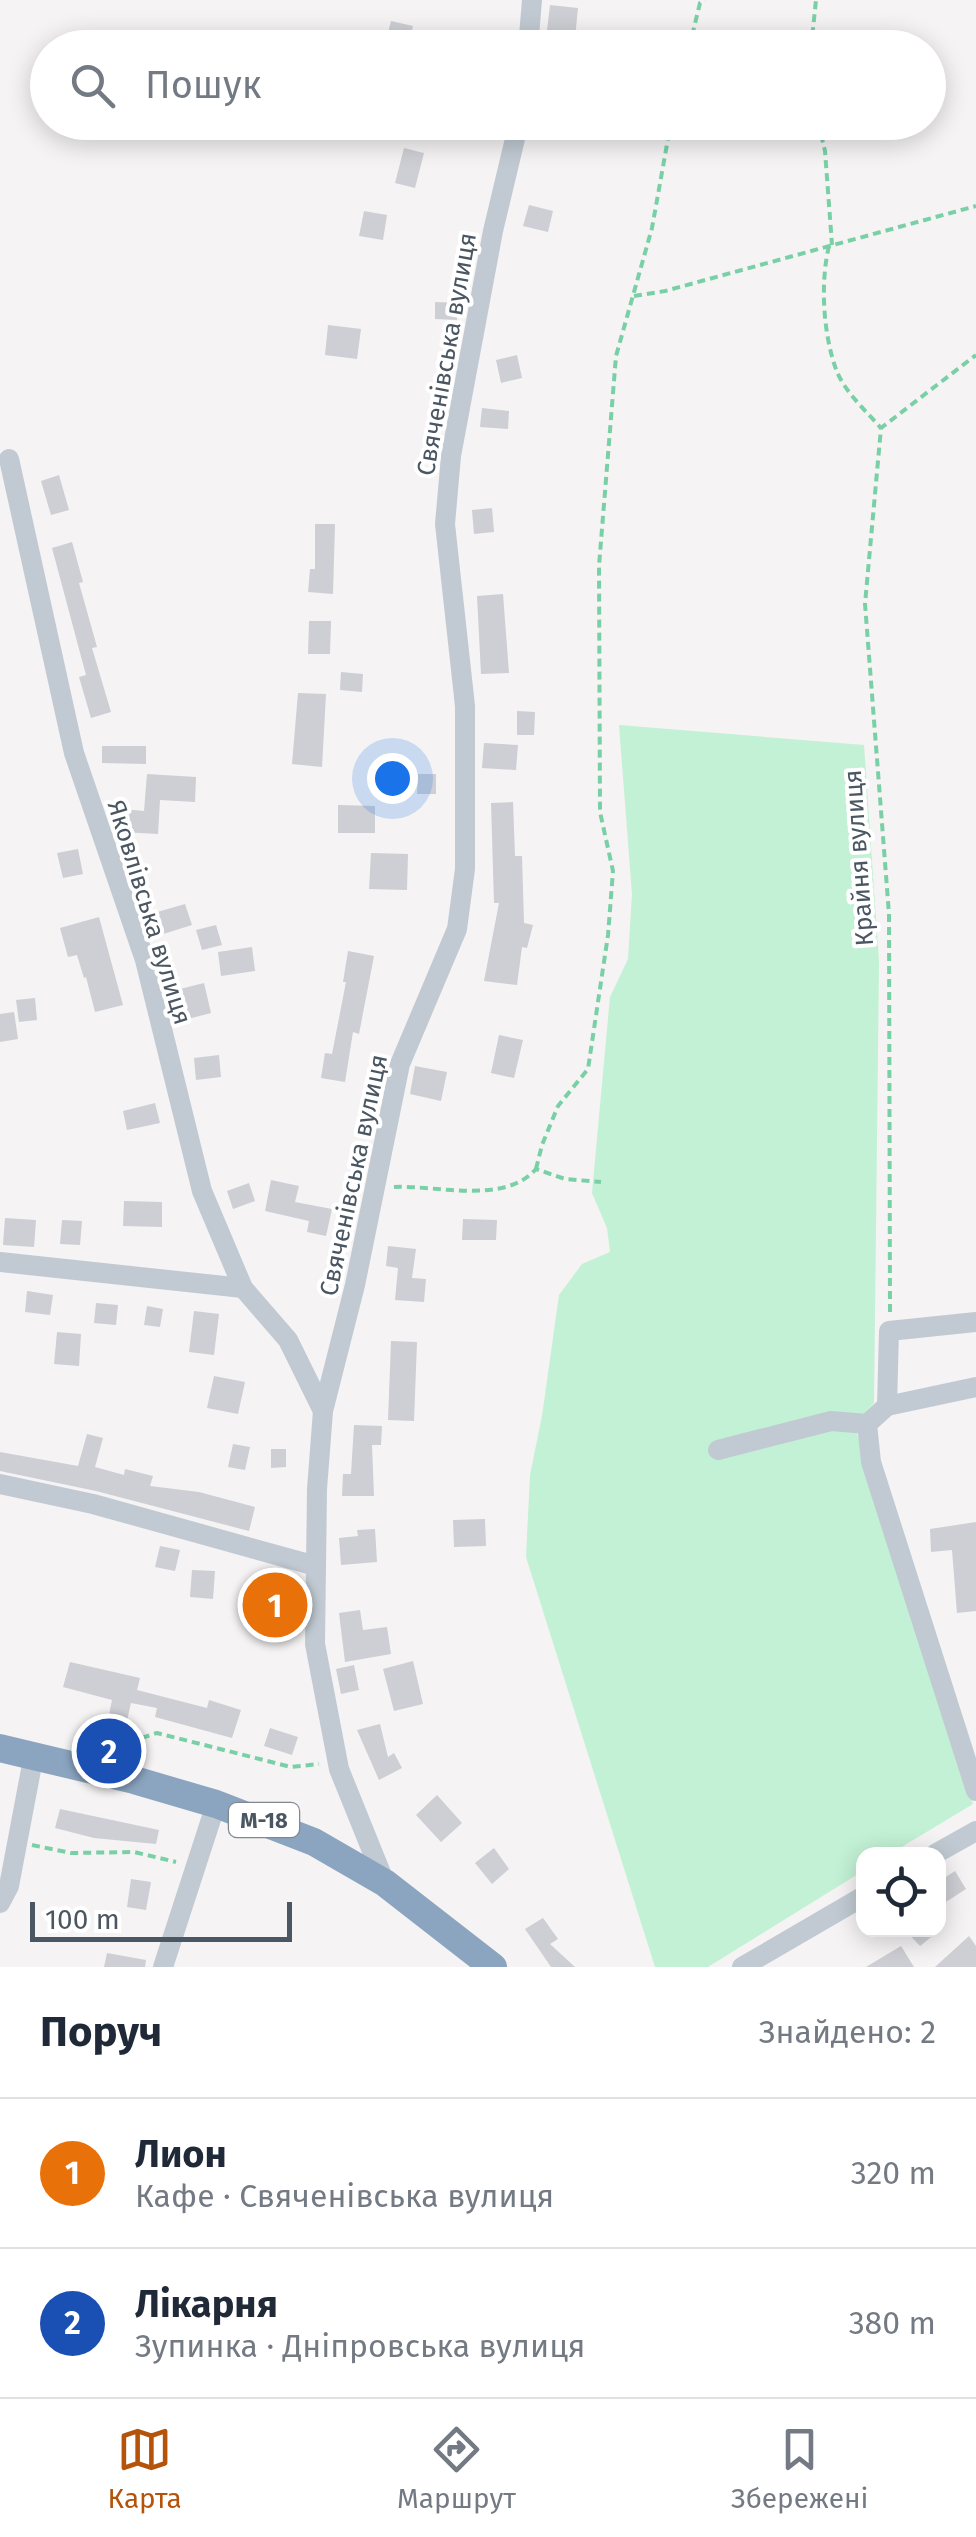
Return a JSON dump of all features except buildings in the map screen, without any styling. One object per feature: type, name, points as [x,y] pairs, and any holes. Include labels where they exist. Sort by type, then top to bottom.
[{"type":"highway","name":"М-18","points":[[0,1748],[216,1804],[314,1842],[385,1884],[493,1967]]},
{"type":"street","points":[[530,30],[532,0]]},
{"type":"street","name":"Свяченівська вулиця","points":[[385,1884],[337,1757],[315,1644],[317,1488],[323,1411],[355,1285],[400,1064],[456,928],[466,870],[465,706],[445,524],[450,456],[492,230],[514,140]]},
{"type":"street","name":"Яковлівська вулиця","points":[[10,459],[74,752],[144,960],[202,1191],[243,1288],[288,1340],[323,1411]]},
{"type":"street","points":[[0,1262],[243,1288]]},
{"type":"street","points":[[887,1406],[890,1331],[976,1322]]},
{"type":"street","points":[[718,1450],[831,1421],[867,1424],[887,1406],[976,1387]]},
{"type":"street","points":[[867,1424],[872,1462],[976,1791]]},
{"type":"street","points":[[0,1484],[93,1504],[316,1566]]},
{"type":"street","points":[[0,1903],[9,1886],[34,1754]]},
{"type":"street","points":[[163,1967],[216,1804]]},
{"type":"street","points":[[946,1848],[976,1831]]},
{"type":"street","points":[[742,1967],[856,1901]]},
{"type":"path","points":[[694,30],[700,4],[705,0]]},
{"type":"path","points":[[813,30],[816,0]]},
{"type":"path","points":[[374,1188],[425,1185],[473,1192],[524,1183],[536,1170],[558,1106],[588,1068],[608,935],[613,870],[600,812],[599,566],[616,356],[652,228],[668,140]]},
{"type":"path","points":[[822,140],[831,245],[823,271],[828,332],[837,372],[853,398],[881,428],[976,355]]},
{"type":"path","points":[[634,296],[976,206]]},
{"type":"path","name":"Крайня вулиця","points":[[881,428],[865,604],[889,914],[890,1331]]},
{"type":"path","points":[[536,1170],[565,1179],[601,1182]]},
{"type":"path","points":[[117,1746],[157,1733],[291,1766],[314,1766],[337,1757]]},
{"type":"path","points":[[16,1841],[71,1853],[134,1852],[195,1866]]},
{"type":"green space","points":[[619,725],[864,745],[879,962],[874,1403],[854,1424],[973,1804],[902,1847],[856,1847],[856,1875],[708,1967],[655,1967],[526,1557],[530,1475],[559,1295],[582,1264],[610,1252],[607,1228],[592,1193],[610,997],[628,959],[632,894]]},
{"type":"place","name":"Лион","points":[[275,1605]]},
{"type":"place","name":"Лікарня","points":[[109,1751]]}]
